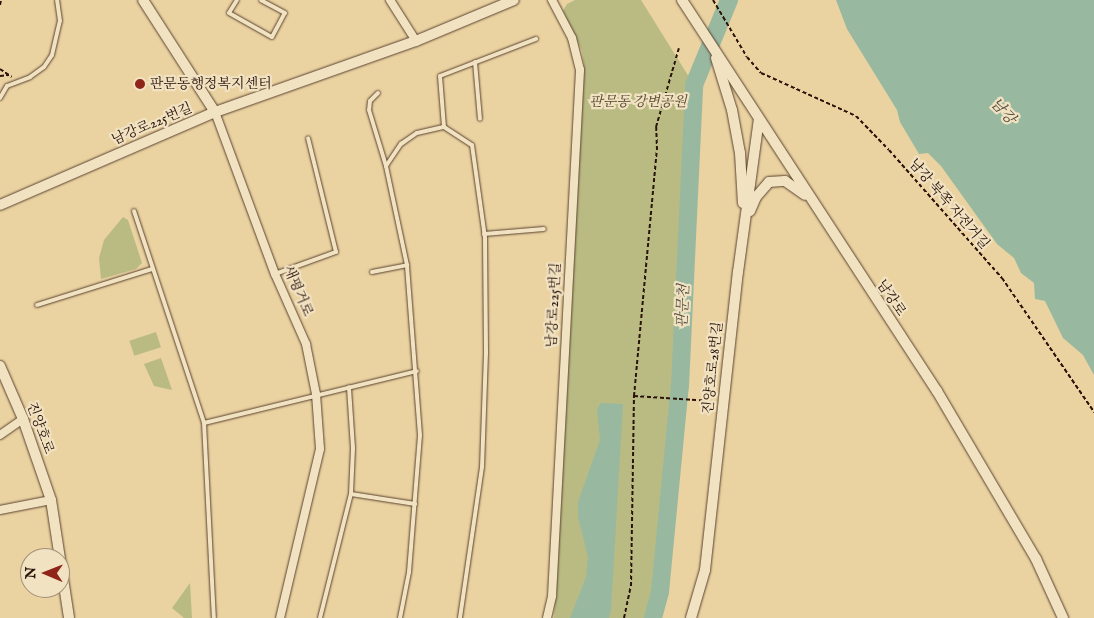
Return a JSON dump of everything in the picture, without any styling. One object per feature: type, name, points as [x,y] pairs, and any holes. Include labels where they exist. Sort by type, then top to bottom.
[{"type":"street","name":"새평거로","points":[[143,0],[215,112],[276,274],[306,344],[316,394],[320,449],[280,618]]},
{"type":"street","points":[[390,0],[416,41]]},
{"type":"street","name":"남강로225번길","points":[[0,205],[215,112],[416,41],[514,0]]},
{"type":"street","name":"남강로225번길","points":[[547,618],[554,566],[580,70],[572,38],[552,0]]},
{"type":"street","name":"남강로","points":[[682,0],[809,198],[937,391],[1036,559],[1063,618]]},
{"type":"street","points":[[713,48],[732,110],[740,153],[744,224]]},
{"type":"street","name":"진양호로28번길","points":[[691,618],[705,570],[744,224],[759,119]]},
{"type":"street","points":[[744,224],[756,197],[770,182],[785,182],[809,198]]},
{"type":"street","name":"진양호로","points":[[0,366],[23,419],[51,500],[69,618]]},
{"type":"street","points":[[0,435],[23,419]]},
{"type":"street","points":[[0,510],[51,500]]},
{"type":"lane","points":[[0,98],[7,86],[44,67],[52,55],[60,20],[57,0]]},
{"type":"lane","points":[[237,0],[230,13],[272,38],[285,13],[261,0]]},
{"type":"lane","points":[[444,127],[440,76],[536,39]]},
{"type":"lane","points":[[476,62],[480,119]]},
{"type":"lane","points":[[378,93],[370,101],[369,110],[386,166],[407,265],[417,372],[420,435],[415,504],[400,618]]},
{"type":"lane","points":[[386,166],[401,144],[417,133],[444,127],[472,145],[484,234],[486,353],[482,467],[460,618]]},
{"type":"lane","points":[[276,274],[336,252],[308,138]]},
{"type":"lane","points":[[134,211],[204,423],[214,618]]},
{"type":"lane","points":[[484,234],[544,229]]},
{"type":"lane","points":[[372,272],[407,265]]},
{"type":"lane","points":[[37,304],[152,269]]},
{"type":"lane","points":[[204,423],[316,394],[417,372]]},
{"type":"lane","points":[[320,618],[351,494],[353,448],[349,387]]},
{"type":"lane","points":[[351,494],[415,504]]},
{"type":"path","points":[[0,5],[1,0]]},
{"type":"path","name":"남강 북쪽 자전거길","points":[[713,0],[747,57],[768,78],[856,116],[869,129],[1002,278],[1094,412]]},
{"type":"path","points":[[624,618],[631,586],[634,396],[657,150],[656,127],[679,48]]},
{"type":"path","points":[[0,69],[18,81]]},
{"type":"path","points":[[0,76],[9,75]]},
{"type":"path","points":[[634,396],[711,401]]},
{"type":"green space","name":"판문동 강변공원","points":[[575,0],[641,0],[694,85],[664,558],[646,618],[554,618],[584,66],[582,51],[563,11],[567,4]]},
{"type":"green space","points":[[123,217],[128,220],[142,263],[136,269],[101,279],[99,258],[104,240]]},
{"type":"green space","points":[[156,332],[161,347],[134,356],[129,341]]},
{"type":"green space","points":[[161,358],[172,390],[154,386],[144,364]]},
{"type":"green space","points":[[190,583],[192,618],[184,618],[172,608]]},
{"type":"water","name":"남강","points":[[836,0],[1094,0],[1094,375],[1083,355],[1063,338],[1045,301],[1035,299],[1034,283],[1021,273],[1014,258],[997,244],[941,166],[928,153],[919,154],[900,122],[897,110],[847,29]]},
{"type":"water","points":[[601,403],[623,404],[611,610],[609,618],[570,618],[586,577],[588,557],[578,517],[578,502],[600,440],[597,409]]},
{"type":"waterway","name":"판문천","points":[[653,618],[660,592],[680,386],[694,85],[729,0]]},
{"type":"place","name":"판문동행정복지센터","points":[[140,84]]}]
